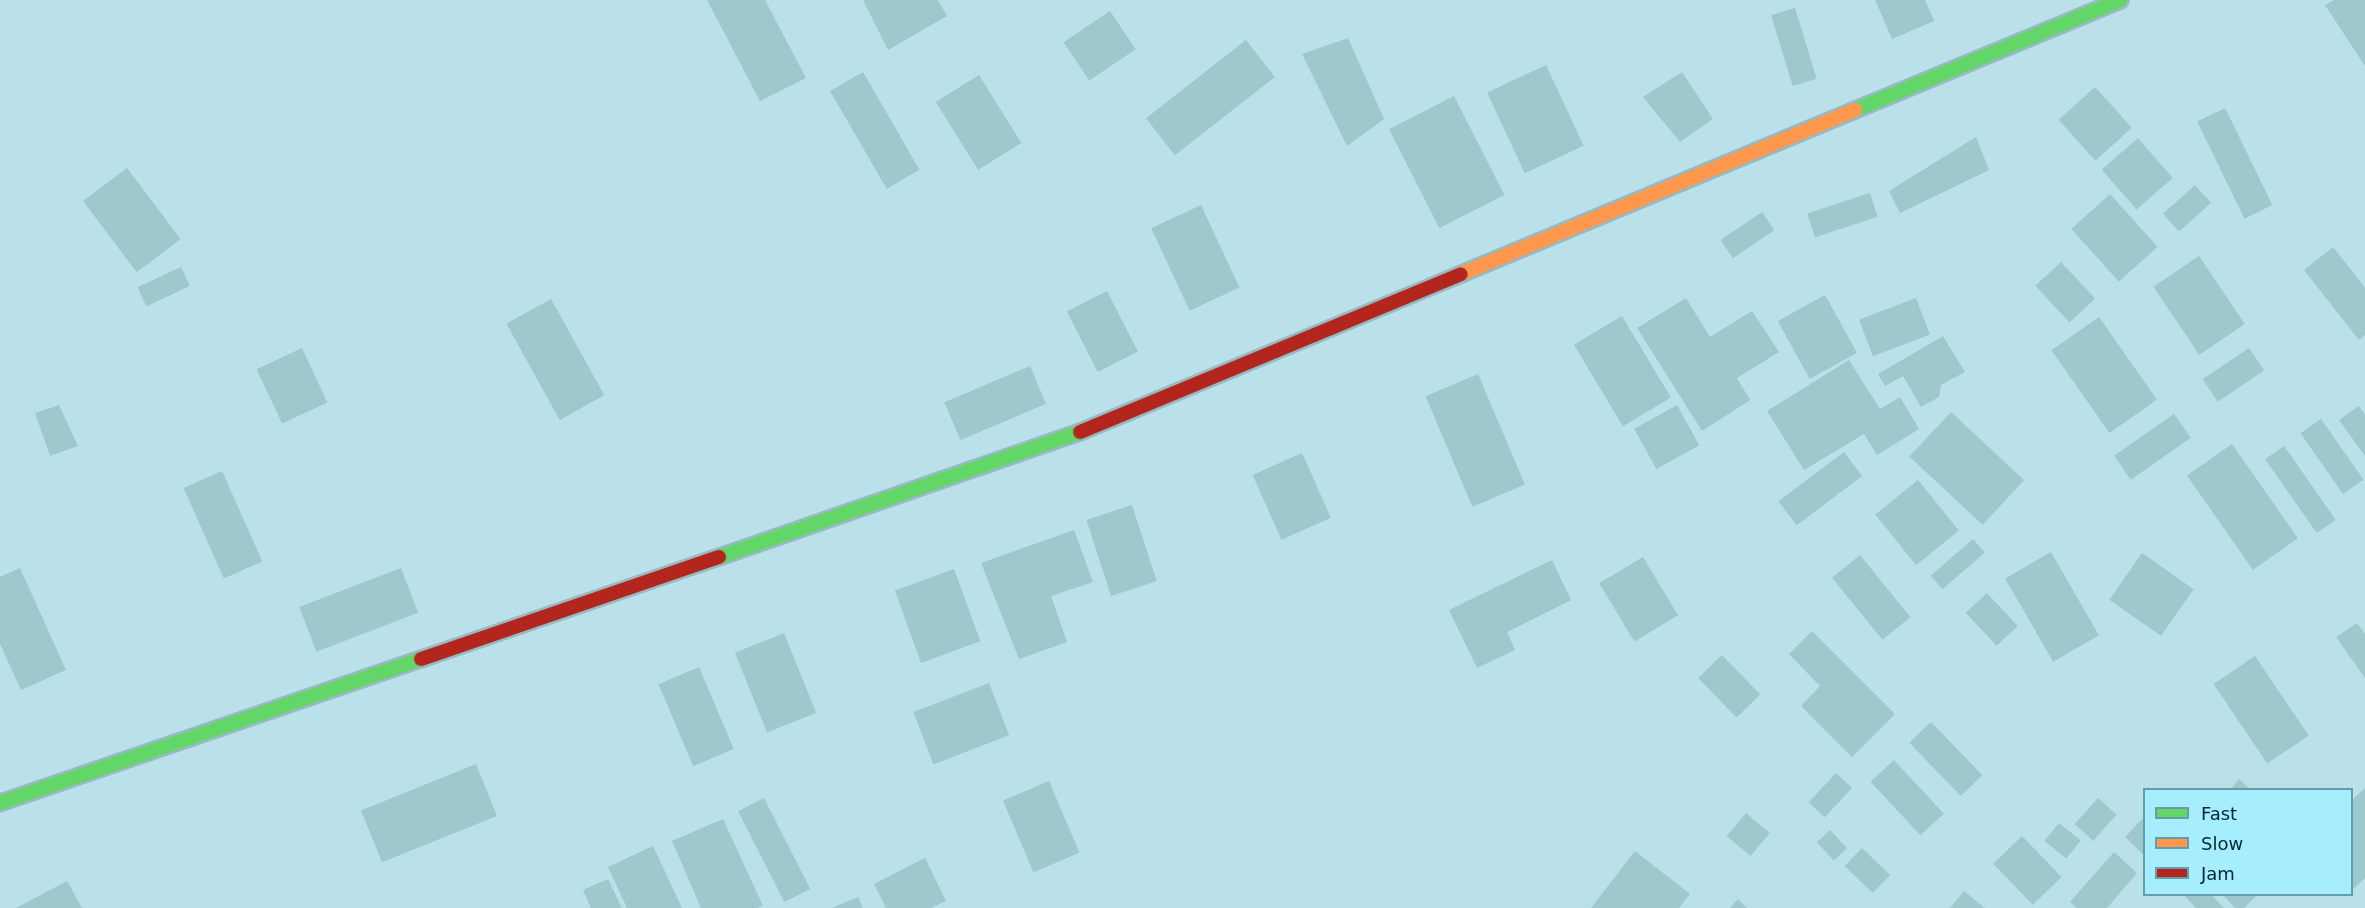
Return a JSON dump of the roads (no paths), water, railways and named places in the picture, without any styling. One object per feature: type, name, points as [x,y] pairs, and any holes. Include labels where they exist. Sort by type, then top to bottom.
[{"type":"street","points":[[0,803],[1066,438],[2120,0]]}]
